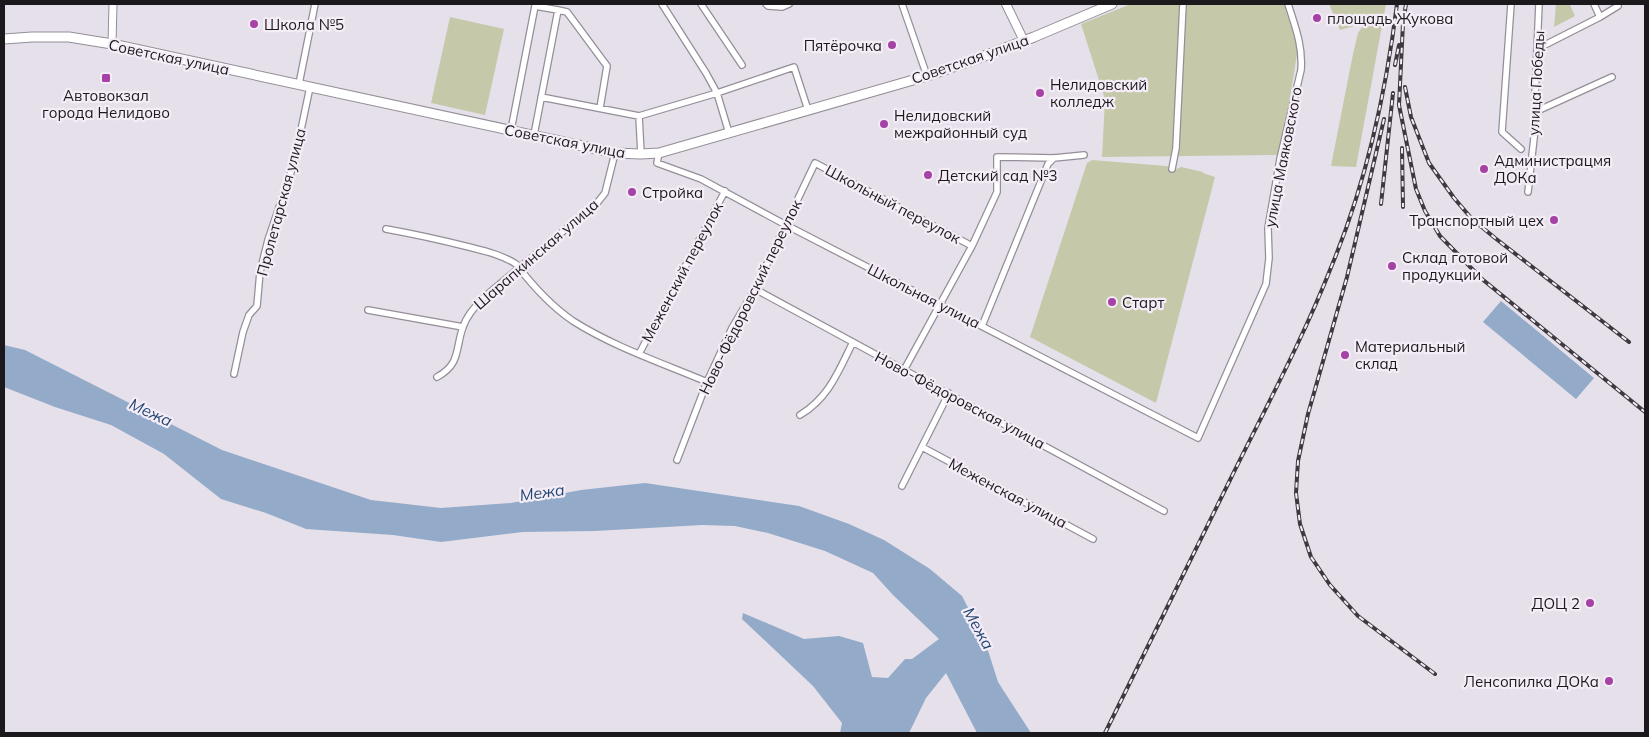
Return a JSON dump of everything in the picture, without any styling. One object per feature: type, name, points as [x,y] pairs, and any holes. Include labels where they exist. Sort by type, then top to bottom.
[{"type":"main road","points":[[1006,4],[1024,41]]},
{"type":"main road","name":"Советская улица","points":[[4,39],[69,37],[112,44],[615,152],[641,154],[659,153],[927,76],[1024,41],[1112,4]]},
{"type":"street","points":[[112,44],[113,4]]},
{"type":"street","points":[[299,84],[315,4]]},
{"type":"street","points":[[662,4],[717,93],[729,133]]},
{"type":"street","points":[[701,4],[742,65]]},
{"type":"street","points":[[766,4],[768,6],[782,7],[789,4]]},
{"type":"street","points":[[902,4],[927,76]]},
{"type":"street","points":[[1172,169],[1176,148],[1183,4]]},
{"type":"street","name":"улица Маяковского","points":[[1198,438],[1266,284],[1269,258],[1268,228],[1280,159],[1301,70],[1302,55],[1300,41],[1288,4]]},
{"type":"street","points":[[1511,4],[1502,132],[1521,149]]},
{"type":"street","name":"улица Победы","points":[[1528,192],[1537,111],[1535,96],[1540,4]]},
{"type":"street","points":[[1594,4],[1600,18]]},
{"type":"street","points":[[1537,49],[1600,18],[1618,6],[1617,4]]},
{"type":"street","points":[[511,130],[535,6],[566,12],[607,66],[600,108]]},
{"type":"street","points":[[534,135],[558,10]]},
{"type":"street","points":[[541,97],[639,116],[717,93],[794,67],[808,110]]},
{"type":"street","points":[[1537,111],[1612,77]]},
{"type":"street","name":"Пролетарская улица","points":[[234,374],[243,332],[249,315],[257,306],[260,272],[268,240],[294,163],[310,87]]},
{"type":"street","points":[[639,116],[641,154]]},
{"type":"street","name":"Шарапкинская улица","points":[[437,377],[448,371],[456,358],[463,327],[471,311],[483,298],[597,203],[605,193],[615,152]]},
{"type":"street","name":"Школьная улица","points":[[659,153],[657,163],[701,179],[725,191],[786,225],[1198,438]]},
{"type":"street","points":[[982,326],[1048,164],[1054,158],[1084,155]]},
{"type":"street","name":"Школьный переулок","points":[[904,370],[972,246],[997,192],[998,157],[1054,158]]},
{"type":"street","name":"Школьный переулок","points":[[815,163],[972,246]]},
{"type":"street","name":"Ново-Фёдоровский переулок","points":[[677,460],[707,382],[732,328],[755,289],[815,163]]},
{"type":"street","name":"Меженский переулок","points":[[639,354],[725,191]]},
{"type":"street","points":[[386,229],[440,240],[510,260],[520,268],[552,304],[573,320],[620,346],[707,382]]},
{"type":"street","name":"Ново-Фёдоровская улица","points":[[755,289],[1164,511]]},
{"type":"street","points":[[368,310],[463,327]]},
{"type":"street","points":[[800,415],[811,409],[828,392],[853,342]]},
{"type":"street","points":[[902,486],[949,393]]},
{"type":"street","name":"Меженская улица","points":[[922,447],[1093,539]]},
{"type":"green space","points":[[1131,4],[1286,4],[1298,48],[1281,155],[1102,157],[1105,99],[1081,24]]},
{"type":"green space","points":[[1329,4],[1386,4],[1356,167],[1331,166],[1353,54],[1358,33],[1365,23],[1340,30]]},
{"type":"green space","points":[[1556,4],[1570,5],[1575,16],[1554,27]]},
{"type":"green space","points":[[450,17],[504,29],[485,115],[431,103]]},
{"type":"green space","name":"Старт","points":[[1092,160],[1166,166],[1176,169],[1181,167],[1215,177],[1156,403],[1030,337],[1087,163]]},
{"type":"water","points":[[1501,301],[1594,378],[1576,399],[1483,322]]},
{"type":"water","points":[[4,345],[25,350],[222,450],[371,500],[441,508],[511,503],[581,490],[645,483],[799,506],[849,524],[884,540],[930,569],[962,596],[985,641],[998,682],[1031,733],[977,733],[946,673],[926,698],[909,733],[840,733],[842,723],[813,686],[742,619],[743,613],[804,639],[839,636],[863,643],[872,677],[888,678],[905,659],[912,659],[939,639],[873,573],[825,551],[768,533],[735,526],[702,525],[595,531],[523,532],[441,542],[393,535],[306,529],[266,513],[221,499],[164,454],[111,425],[55,407],[4,387]]},
{"type":"railway","points":[[1105,733],[1283,374],[1321,293],[1344,234],[1365,170],[1381,104],[1397,4]]},
{"type":"railway","points":[[1406,4],[1403,23],[1399,105],[1416,189],[1425,211],[1440,236],[1482,279],[1645,412]]},
{"type":"railway","points":[[1395,65],[1399,45]]},
{"type":"railway","points":[[1405,87],[1411,117],[1429,163],[1472,219],[1629,342]]},
{"type":"railway","points":[[1381,204],[1393,93]]},
{"type":"railway","points":[[1384,119],[1347,277],[1308,414],[1298,461],[1296,493],[1300,524],[1311,557],[1330,585],[1358,616],[1435,674]]},
{"type":"railway","points":[[1402,148],[1403,207]]},
{"type":"place","name":"площадь Жукова","points":[[1317,18]]},
{"type":"place","name":"Школа №5","points":[[254,24]]},
{"type":"place","name":"Пятёрочка","points":[[892,45]]},
{"type":"place","name":"Автовокзал города Нелидово","points":[[106,78]]},
{"type":"place","name":"Нелидовский колледж","points":[[1040,93]]},
{"type":"place","name":"Нелидовский межрайонный суд","points":[[884,124]]},
{"type":"place","name":"Администрацмя ДОКа","points":[[1484,169]]},
{"type":"place","name":"Детский сад №3","points":[[928,175]]},
{"type":"place","name":"Стройка","points":[[632,192]]},
{"type":"place","name":"Транспортный цех","points":[[1554,220]]},
{"type":"place","name":"Склад готовой продукции","points":[[1392,266]]},
{"type":"place","name":"Старт","points":[[1112,302]]},
{"type":"place","name":"Материальный склад","points":[[1345,355]]},
{"type":"place","name":"ДОЦ 2","points":[[1590,603]]},
{"type":"place","name":"Ленсопилка ДОКа","points":[[1609,681]]},
{"type":"water label","name":"Межа","points":[[151,412]]},
{"type":"water label","name":"Межа","points":[[542,492]]},
{"type":"water label","name":"Межа","points":[[979,628]]}]
